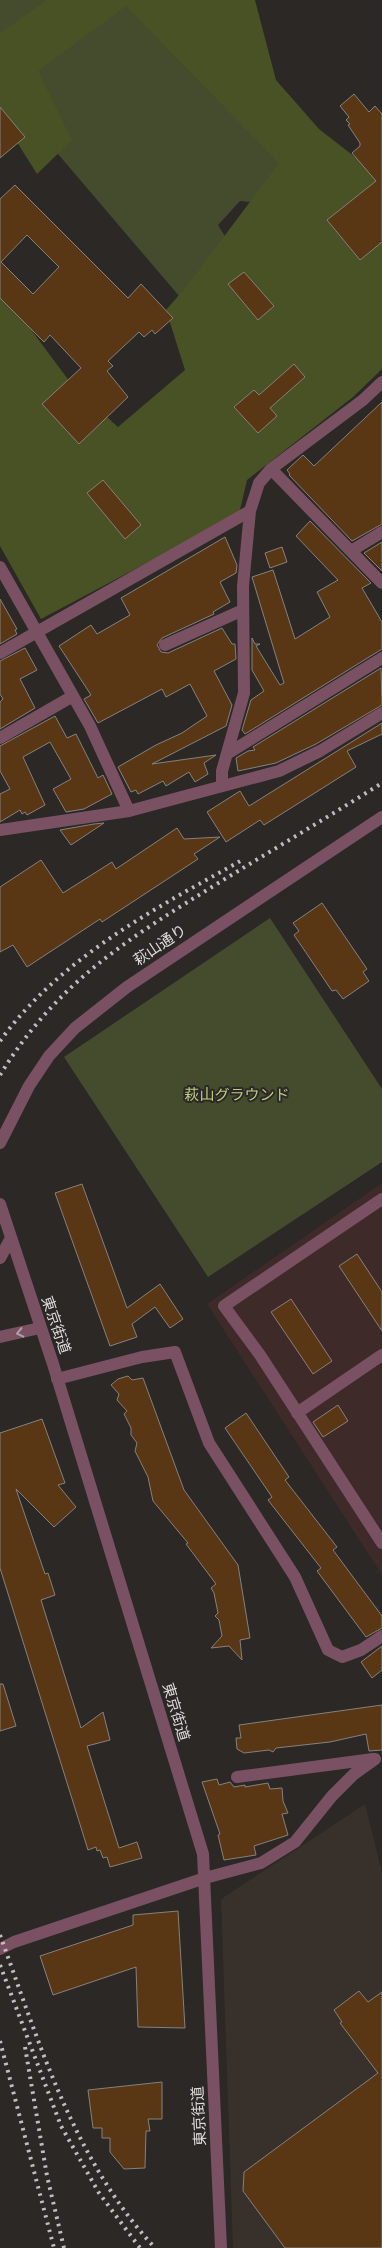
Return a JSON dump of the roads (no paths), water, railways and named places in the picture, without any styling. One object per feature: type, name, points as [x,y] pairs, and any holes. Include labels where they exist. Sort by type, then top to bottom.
[{"type":"street","points":[[222,786],[222,771],[244,694],[243,586],[250,511],[258,483],[271,469],[363,400],[382,382]]},
{"type":"street","points":[[271,469],[382,583]]},
{"type":"street","points":[[0,653],[250,511]]},
{"type":"street","points":[[350,550],[382,532]]},
{"type":"street","points":[[0,568],[90,726],[129,811]]},
{"type":"street","points":[[165,645],[243,610]]},
{"type":"street","points":[[227,754],[382,658]]},
{"type":"street","points":[[0,738],[73,696]]},
{"type":"street","points":[[0,830],[129,811],[279,771],[320,751],[382,713]]},
{"type":"street","name":"萩山通り","points":[[0,1143],[39,1071],[49,1056],[75,1028],[127,987],[382,817]]},
{"type":"street","points":[[382,1200],[224,1306],[260,1354],[382,1543]]},
{"type":"street","name":"東京街道","points":[[0,1204],[57,1379],[203,1854],[222,2248]]},
{"type":"street","points":[[0,1258],[11,1238]]},
{"type":"street","points":[[0,1337],[40,1328]]},
{"type":"street","points":[[57,1379],[142,1357],[175,1352],[209,1443],[295,1577],[328,1650],[342,1657],[361,1650],[382,1636]]},
{"type":"street","points":[[298,1413],[382,1355]]},
{"type":"street","points":[[0,1949],[14,1942],[205,1878],[261,1863],[295,1842],[332,1796],[354,1774],[379,1758]]},
{"type":"street","points":[[237,1777],[379,1758]]},
{"type":"railway","points":[[0,1075],[22,1042],[46,1013],[71,988],[125,943],[382,783]]},
{"type":"railway","points":[[0,1041],[24,1011],[51,984],[81,959],[144,916],[244,859]]},
{"type":"railway","points":[[0,1935],[45,2059],[81,2139],[102,2177],[127,2214],[155,2248]]},
{"type":"railway","points":[[0,1965],[61,2126],[99,2193],[140,2248]]},
{"type":"railway","points":[[0,2041],[54,2248]]},
{"type":"railway","points":[[25,2047],[47,2176],[64,2248]]},
{"type":"park label","name":"萩山グラウンド","points":[[237,1095]]}]
